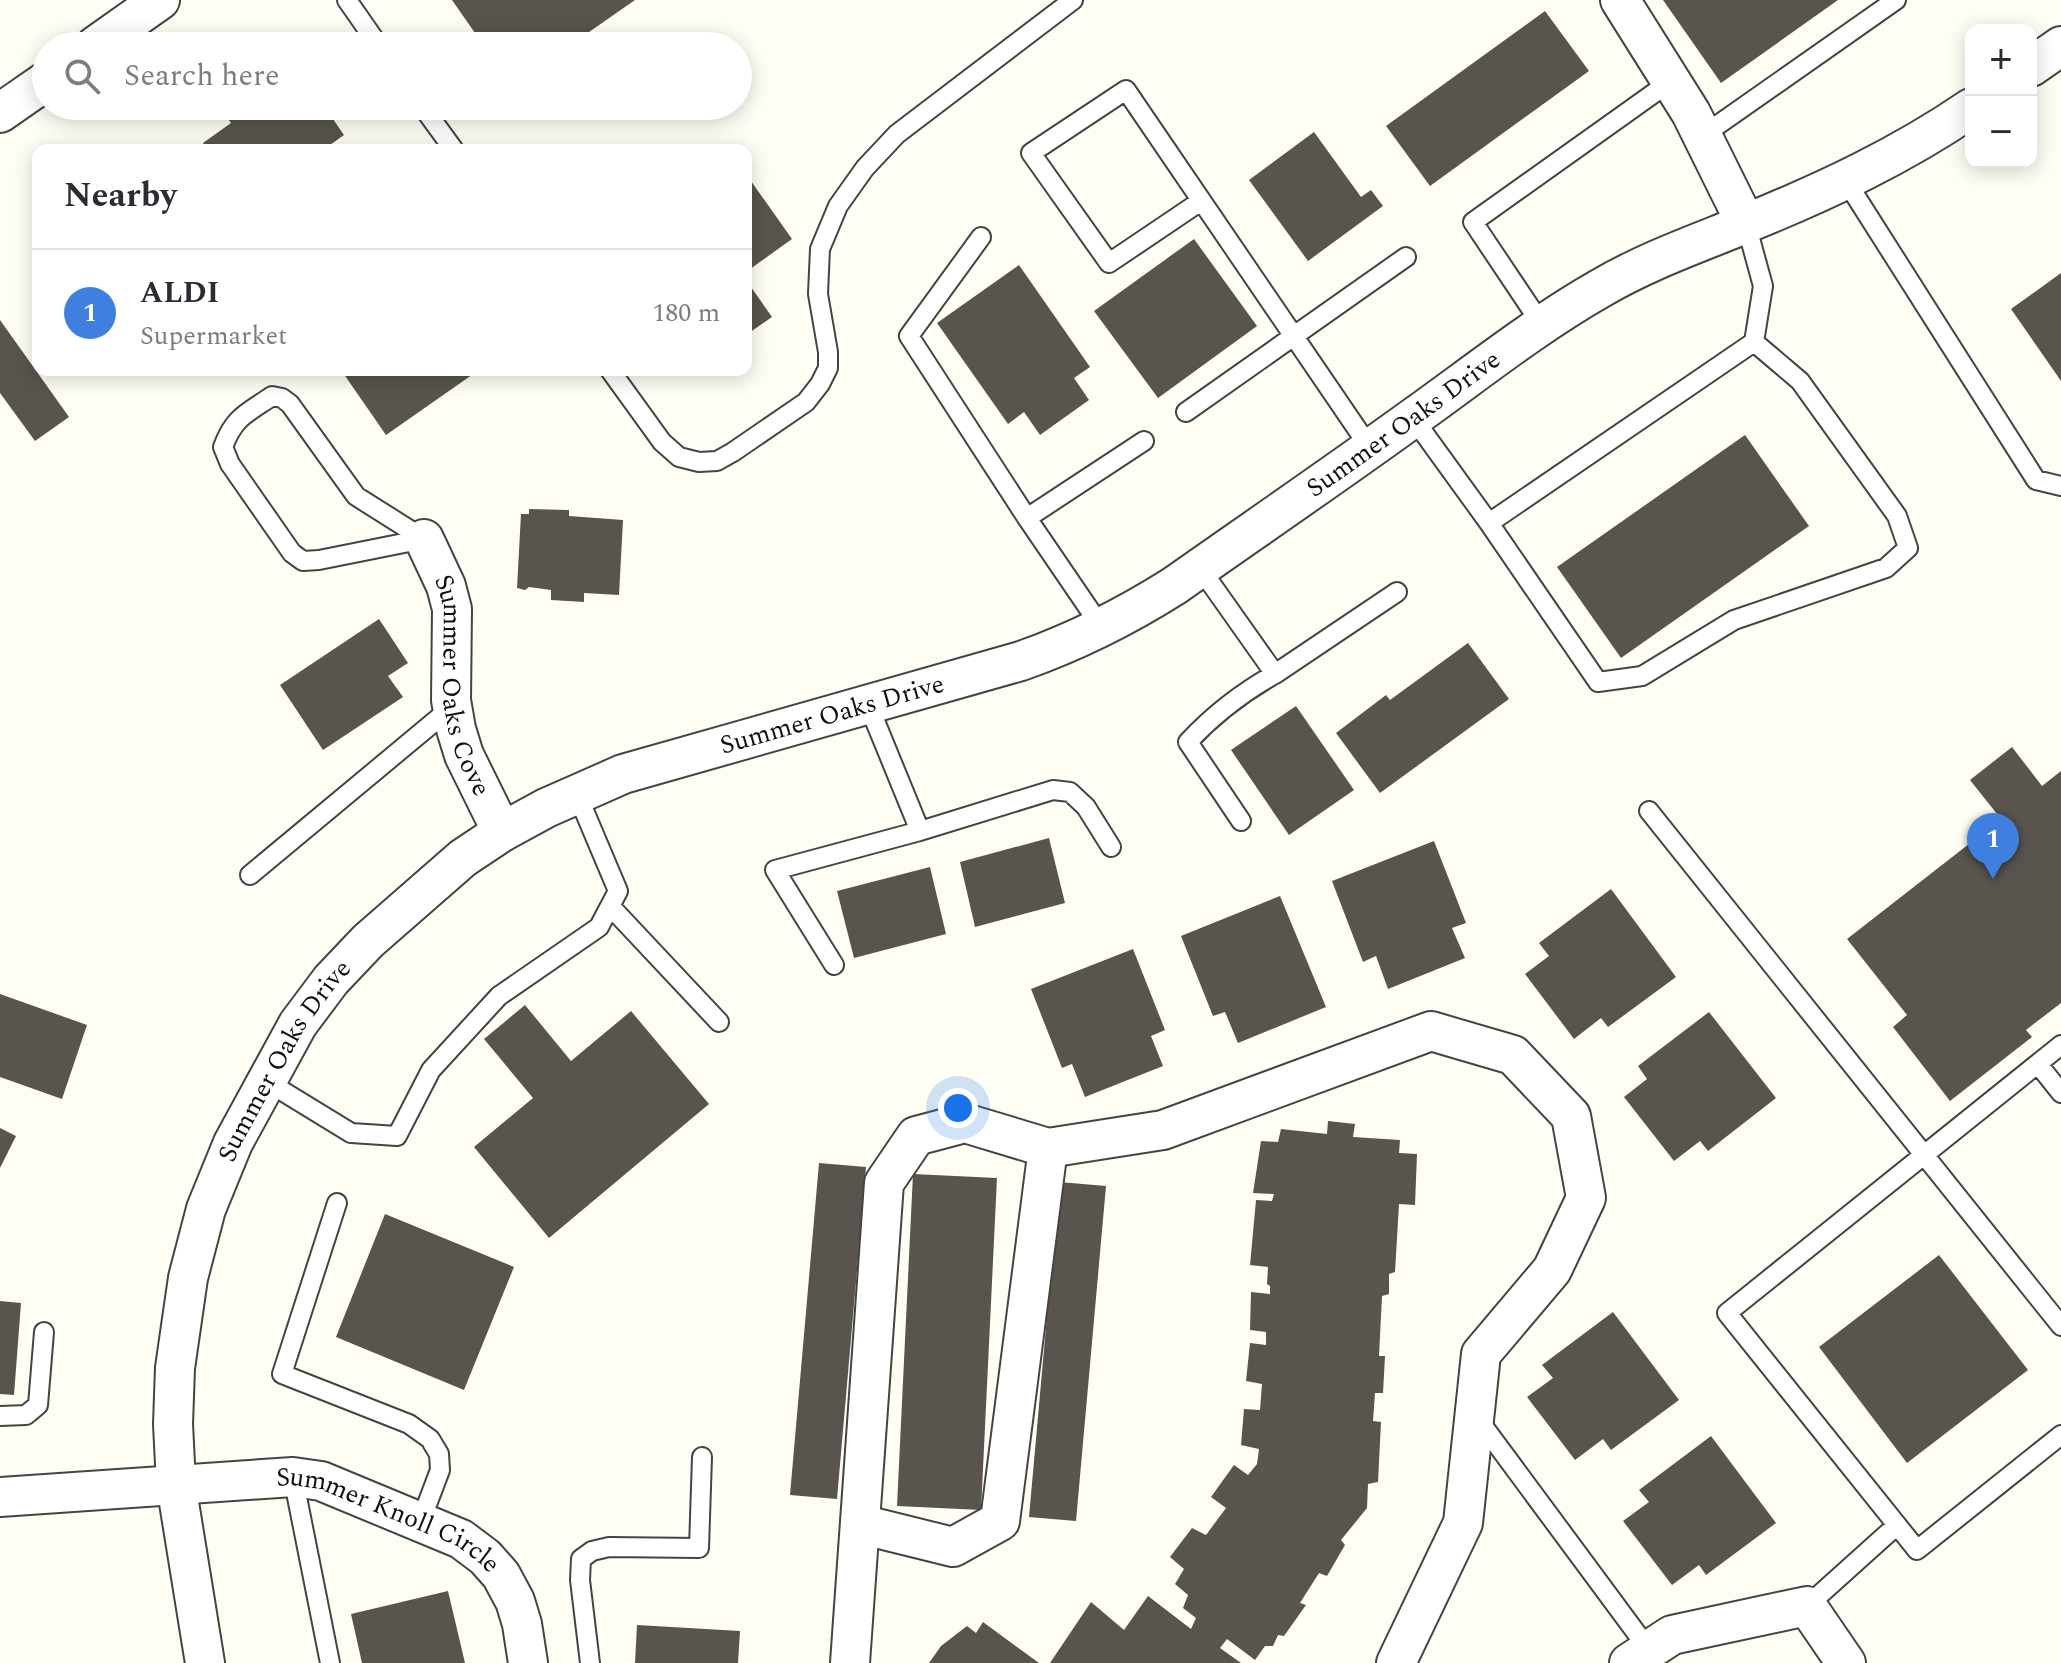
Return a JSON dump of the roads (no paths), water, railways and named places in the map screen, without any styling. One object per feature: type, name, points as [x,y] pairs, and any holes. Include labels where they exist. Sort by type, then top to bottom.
[{"type":"street","points":[[115,32],[160,0]]},
{"type":"street","points":[[1620,0],[1691,113],[1746,224]]},
{"type":"street","points":[[2037,63],[2061,46]]},
{"type":"street","points":[[0,113],[32,91]]},
{"type":"street","name":"Summer Oaks Drive","points":[[205,1663],[176,1484],[173,1424],[175,1368],[188,1278],[206,1209],[233,1143],[266,1081],[298,1024],[331,980],[368,941],[463,858],[502,832],[546,808],[623,774],[1021,661],[1102,628],[1140,608],[1200,568],[1542,325],[1602,287],[1657,259],[1846,181],[1965,112]]},
{"type":"street","name":"Summer Oaks Cove","points":[[424,539],[446,586],[452,609],[452,707],[456,729],[464,755],[502,832]]},
{"type":"street","points":[[850,1663],[884,1183],[916,1136],[965,1123],[1048,1148],[1163,1130],[1431,1031],[1513,1055],[1571,1116],[1586,1198],[1552,1270],[1481,1354],[1463,1523],[1396,1663]]},
{"type":"street","points":[[860,1524],[953,1547],[1000,1521],[1048,1148]]},
{"type":"street","name":"Summer Knoll Circle","points":[[0,1497],[293,1477],[321,1481],[461,1539],[485,1557],[501,1575],[515,1601],[528,1663]]},
{"type":"street","points":[[1639,1657],[1672,1635],[1807,1606],[1846,1663]]},
{"type":"lane","points":[[347,0],[369,32]]},
{"type":"lane","points":[[614,376],[662,442],[679,457],[699,462],[717,461],[806,402],[828,368],[818,294],[820,249],[838,206],[865,168],[897,134],[1073,0]]},
{"type":"lane","points":[[1702,136],[1896,0]]},
{"type":"lane","points":[[1542,325],[1473,222],[1671,81]]},
{"type":"lane","points":[[1201,201],[1109,263],[1031,153],[1126,90],[1370,448]]},
{"type":"lane","points":[[432,120],[450,144]]},
{"type":"lane","points":[[1846,181],[2036,480],[2061,486]]},
{"type":"lane","points":[[1489,523],[1754,342],[1763,286],[1746,224]]},
{"type":"lane","points":[[981,237],[909,336],[1102,628]]},
{"type":"lane","points":[[1186,412],[1406,257]]},
{"type":"lane","points":[[1413,418],[1598,682],[1642,676],[1734,620],[1886,568],[1908,548],[1897,516],[1800,381],[1754,342]]},
{"type":"lane","points":[[272,396],[282,398],[290,404],[356,496],[424,539],[303,561],[292,553],[230,464],[223,447],[229,430],[237,420],[272,396]]},
{"type":"lane","points":[[1027,518],[1144,441]]},
{"type":"lane","points":[[1200,568],[1275,674]]},
{"type":"lane","points":[[1241,821],[1188,742],[1205,724],[1257,684],[1397,592]]},
{"type":"lane","points":[[868,704],[920,831]]},
{"type":"lane","points":[[250,875],[452,707]]},
{"type":"lane","points":[[834,965],[775,870],[920,831],[1053,790],[1070,792],[1086,807],[1111,847]]},
{"type":"lane","points":[[266,1081],[351,1133],[397,1136],[431,1070],[499,996],[599,927],[618,891],[577,794]]},
{"type":"lane","points":[[1649,811],[2061,1326]]},
{"type":"lane","points":[[610,906],[719,1022]]},
{"type":"lane","points":[[2061,1045],[1727,1313],[1917,1550],[2061,1435]]},
{"type":"lane","points":[[2038,1064],[2061,1093]]},
{"type":"lane","points":[[337,1203],[282,1374],[409,1424],[430,1439],[439,1454],[440,1470],[420,1523]]},
{"type":"lane","points":[[0,1416],[26,1415],[38,1405],[44,1332]]},
{"type":"lane","points":[[1474,1414],[1639,1657]]},
{"type":"lane","points":[[590,1663],[580,1580],[581,1559],[592,1551],[609,1547],[699,1548],[702,1457]]},
{"type":"lane","points":[[293,1477],[330,1663]]},
{"type":"lane","points":[[1807,1606],[1897,1525]]},
{"type":"place","name":"ALDI","points":[[1993,879]]}]
